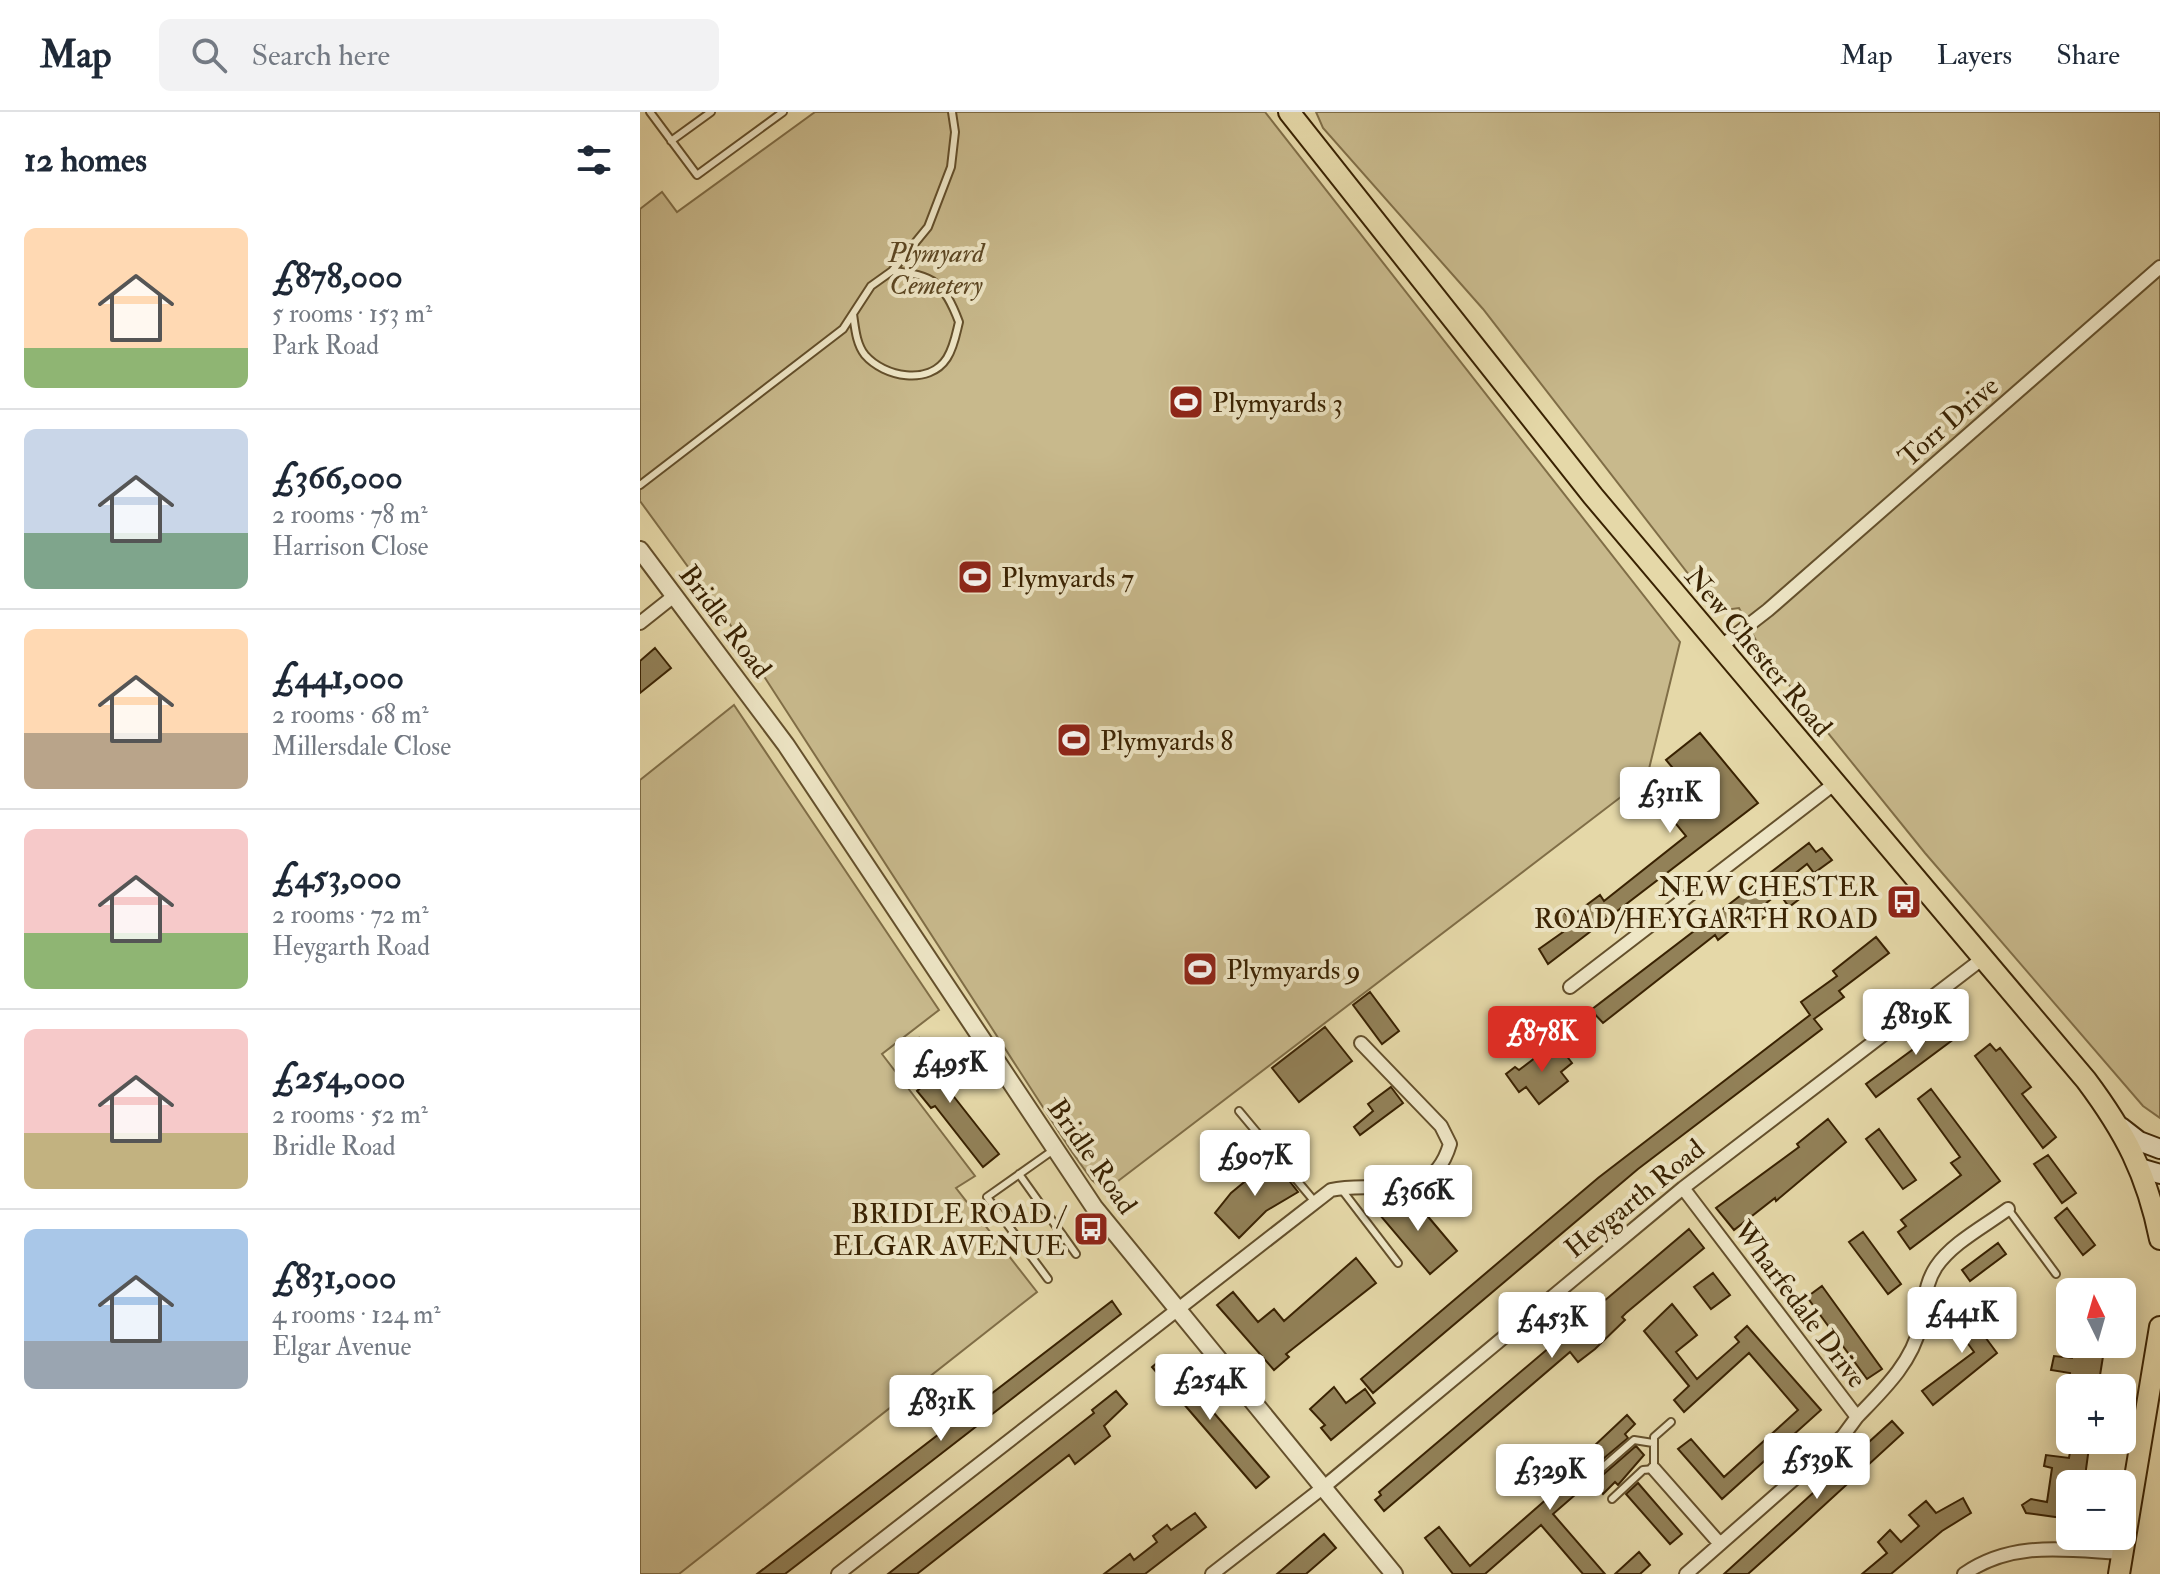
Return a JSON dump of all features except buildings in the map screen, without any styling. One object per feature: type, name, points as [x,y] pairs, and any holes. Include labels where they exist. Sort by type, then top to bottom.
[{"type":"highway","name":"New Chester Road","points":[[1289,112],[1593,496],[2086,1080],[2121,1127],[2140,1168],[2159,1228]]},
{"type":"highway","points":[[2119,1574],[2160,1327]]},
{"type":"main road","points":[[2121,1127],[2139,1141],[2160,1149]]},
{"type":"main road","points":[[2140,1168],[2160,1174]]},
{"type":"street","name":"Torr Drive","points":[[1719,648],[1768,610],[2160,267]]},
{"type":"street","name":"Bridle Road","points":[[640,550],[786,745],[1094,1207],[1394,1574]]},
{"type":"street","points":[[640,623],[674,596]]},
{"type":"street","points":[[1570,987],[1834,784]]},
{"type":"street","name":"Heygarth Road","points":[[1212,1574],[1325,1486],[1683,1188],[1982,959]]},
{"type":"street","points":[[838,1574],[1315,1202],[1340,1187],[1351,1185],[1387,1190],[1422,1182],[1444,1163],[1450,1144],[1441,1126],[1361,1043]]},
{"type":"street","name":"Wharfedale Drive","points":[[1683,1188],[1857,1417],[1843,1436],[1686,1574]]},
{"type":"street","points":[[1857,1417],[1903,1365],[1920,1328],[1924,1291],[1934,1270],[1947,1254],[2008,1209]]},
{"type":"street","points":[[1654,1469],[1720,1544]]},
{"type":"street","points":[[1964,1574],[2002,1554],[2027,1548],[2123,1553]]},
{"type":"lane","points":[[650,112],[697,175],[783,112]]},
{"type":"lane","points":[[671,141],[711,112]]},
{"type":"lane","points":[[640,485],[843,329],[871,286],[892,271],[928,227],[951,167],[955,132],[952,112]]},
{"type":"lane","points":[[853,314],[864,354],[884,371],[908,376],[933,369],[946,360],[959,322],[943,287],[924,275],[892,271]]},
{"type":"lane","points":[[1239,1111],[1315,1202]]},
{"type":"lane","points":[[1048,1279],[987,1199],[1055,1149]]},
{"type":"lane","points":[[1019,1174],[1076,1254]]},
{"type":"lane","points":[[1340,1187],[1398,1263]]},
{"type":"lane","points":[[2008,1209],[2056,1274]]},
{"type":"lane","points":[[1612,1499],[1643,1470],[1654,1469],[1654,1437],[1671,1422]]},
{"type":"lane","points":[[1595,1474],[1634,1440],[1653,1443]]},
{"type":"green space","name":"Plymyard Cemetery","points":[[815,112],[1265,112],[1680,642],[1647,777],[1105,1191],[1092,1180],[1072,1152],[734,630],[640,501],[640,209],[662,192],[677,212]]},
{"type":"green space","points":[[1316,112],[2160,112],[2160,1118],[2143,1106],[1925,853],[1761,650],[1739,608],[1717,611],[1483,309],[1323,128]]},
{"type":"green space","points":[[734,705],[939,1010],[882,1054],[975,1176],[956,1188],[1037,1292],[679,1574],[640,1574],[640,780]]},
{"type":"place","name":"Plymyards 3","points":[[1186,402]]},
{"type":"place","name":"Plymyards 7","points":[[975,577]]},
{"type":"place","name":"Plymyards 8","points":[[1074,740]]},
{"type":"place","name":"NEW CHESTER ROAD/HEYGARTH ROAD","points":[[1904,902]]},
{"type":"place","name":"Plymyards 9","points":[[1200,969]]},
{"type":"place","name":"BRIDLE ROAD / ELGAR AVENUE","points":[[1091,1229]]}]
